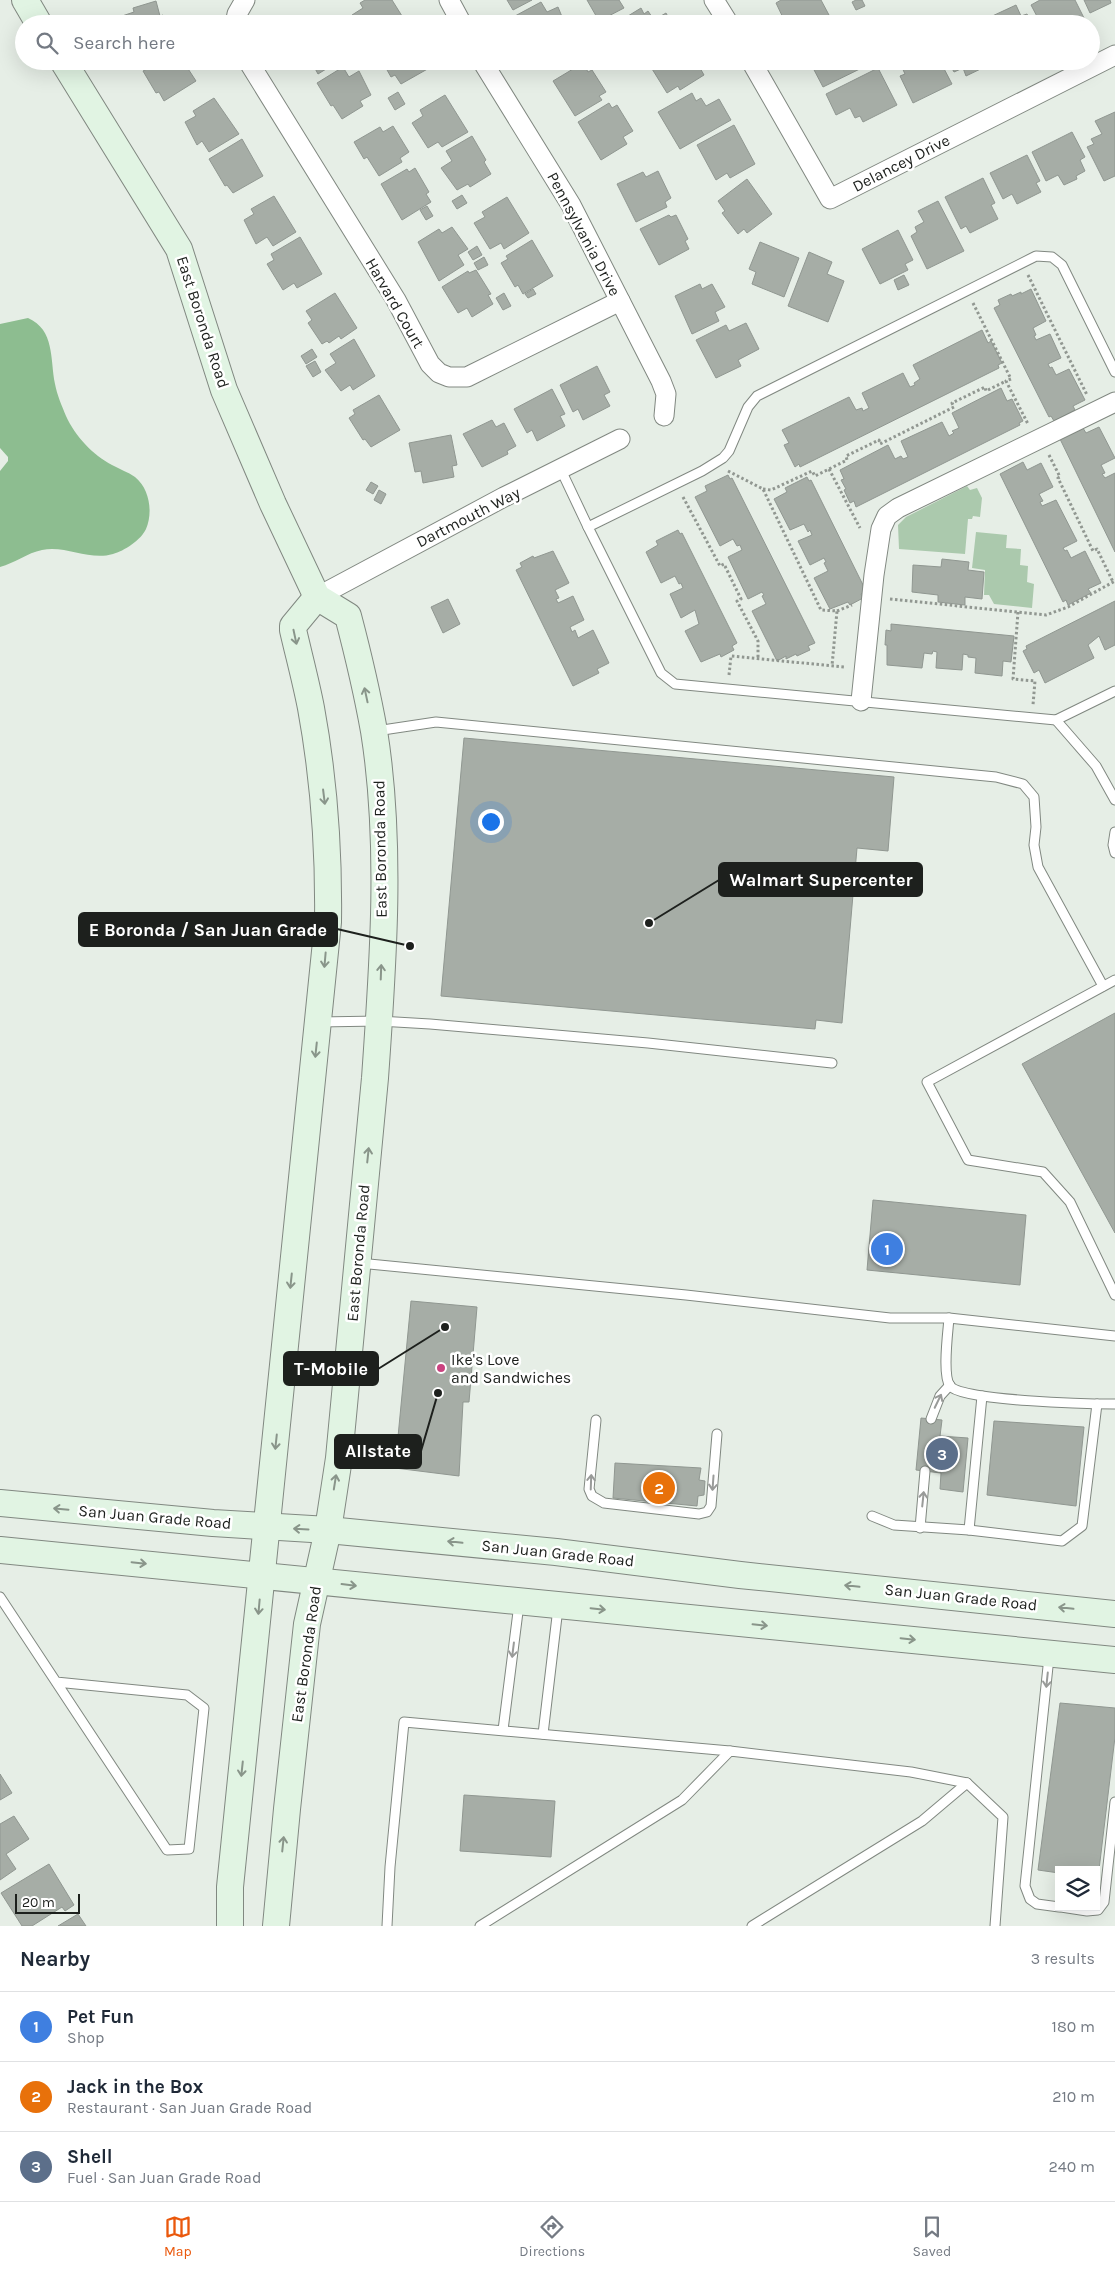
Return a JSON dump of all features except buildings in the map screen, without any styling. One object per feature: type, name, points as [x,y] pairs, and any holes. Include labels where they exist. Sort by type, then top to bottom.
[{"type":"main road","points":[[25,0],[34,15]]},
{"type":"main road","name":"East Boronda Road","points":[[69,70],[179,249],[224,390],[273,504],[316,597],[348,616],[374,731],[382,809],[384,874],[379,1021],[339,1458],[328,1530],[307,1624],[276,1926]]},
{"type":"main road","points":[[230,1926],[230,1887],[328,922],[328,839],[325,806],[311,708],[293,630],[293,626],[316,597]]},
{"type":"main road","name":"San Juan Grade Road","points":[[0,1503],[267,1527],[328,1530],[556,1552],[740,1575],[1115,1614]]},
{"type":"main road","points":[[0,1550],[1115,1660]]},
{"type":"street","points":[[237,15],[245,0]]},
{"type":"street","points":[[449,0],[457,15]]},
{"type":"street","points":[[714,0],[723,15]]},
{"type":"street","name":"Delancey Drive","points":[[1100,63],[1115,55]]},
{"type":"street","name":"Harvard Court","points":[[254,70],[396,300],[430,364],[439,372],[454,378],[467,377],[620,301]]},
{"type":"street","name":"Pennsylvania Drive","points":[[488,70],[571,205],[661,381],[666,394],[664,416]]},
{"type":"street","name":"Delancey Drive","points":[[756,70],[830,199],[1085,70]]},
{"type":"street","points":[[861,701],[881,529],[887,516],[898,508],[1115,402]]},
{"type":"street","name":"Dartmouth Way","points":[[316,597],[504,497],[620,439]]},
{"type":"lane","points":[[588,527],[719,461],[729,451],[748,406],[757,396],[1036,256],[1052,257],[1062,265],[1115,372]]},
{"type":"lane","points":[[561,470],[664,677],[675,684],[1056,720],[1115,691]]},
{"type":"lane","points":[[1056,720],[1096,766],[1115,800]]},
{"type":"lane","points":[[374,731],[436,722],[996,777],[1023,784],[1034,797],[1036,827],[1034,845],[1038,867],[1103,986]]},
{"type":"lane","points":[[1115,832],[1113,845],[1115,853]]},
{"type":"lane","points":[[1115,980],[927,1082],[968,1160],[1043,1172],[1070,1202],[1115,1295]]},
{"type":"lane","points":[[319,1022],[379,1021],[648,1043],[832,1062]]},
{"type":"lane","points":[[357,1263],[686,1295],[890,1318],[949,1318],[1115,1336]]},
{"type":"lane","points":[[949,1318],[946,1375],[950,1385],[957,1391],[982,1396],[1115,1404]]},
{"type":"lane","points":[[931,1419],[940,1396],[950,1385]]},
{"type":"lane","points":[[969,1530],[982,1396]]},
{"type":"lane","points":[[872,1516],[894,1525],[969,1530],[1062,1541],[1082,1526],[1097,1404]]},
{"type":"lane","points":[[596,1420],[589,1489],[592,1496],[604,1503],[699,1514],[707,1512],[711,1506],[717,1434]]},
{"type":"lane","points":[[920,1528],[925,1471]]},
{"type":"lane","points":[[0,1597],[56,1682],[167,1850],[189,1849],[204,1708],[187,1695],[56,1682]]},
{"type":"lane","points":[[503,1730],[520,1601]]},
{"type":"lane","points":[[543,1734],[558,1605]]},
{"type":"lane","points":[[1050,1654],[1026,1886],[1030,1900],[1037,1904],[1055,1906]]},
{"type":"lane","points":[[387,1926],[390,1867],[404,1722],[730,1751],[911,1772],[967,1783],[1003,1817],[995,1926]]},
{"type":"lane","points":[[480,1926],[682,1800],[730,1751]]},
{"type":"lane","points":[[752,1926],[922,1821],[967,1783]]},
{"type":"lane","points":[[1100,1907],[1104,1902],[1115,1802]]},
{"type":"path","points":[[1022,263],[1095,411]]},
{"type":"path","points":[[719,461],[728,472],[762,489],[771,490],[812,470],[815,476],[847,460],[846,456],[879,440],[880,444],[954,407],[952,403],[984,387],[986,391],[1011,379],[967,290]]},
{"type":"path","points":[[872,598],[1046,615],[1068,607],[1114,582],[1097,550],[1093,551],[1058,478],[1060,477],[1006,381]]},
{"type":"path","points":[[829,469],[860,528],[881,529]]},
{"type":"path","points":[[676,484],[720,566],[724,564],[741,599],[737,601],[758,641],[758,660]]},
{"type":"path","points":[[762,489],[822,610],[837,611],[832,666]]},
{"type":"path","points":[[1018,612],[1013,679],[1034,682],[1032,718]]},
{"type":"path","points":[[728,689],[731,656],[758,660],[865,667]]},
{"type":"shaded area","points":[[28,318],[37,323],[47,338],[57,392],[74,431],[98,456],[135,477],[147,495],[150,509],[144,533],[127,548],[117,553],[95,556],[60,550],[42,550],[0,567],[0,471],[8,461],[8,457],[0,448],[0,324]]},
{"type":"shaded area","points":[[967,486],[970,490],[977,488],[982,498],[980,517],[973,516],[972,519],[968,519],[965,554],[899,549],[898,525],[906,517]]},
{"type":"shaded area","points":[[976,532],[1007,535],[1006,548],[1021,549],[1020,565],[1028,566],[1027,582],[1034,584],[1032,608],[994,604],[989,595],[984,595],[985,570],[972,568]]},
{"type":"place","name":"Walmart Supercenter","points":[[649,923]]},
{"type":"place","name":"E Boronda / San Juan Grade","points":[[410,946]]},
{"type":"place","name":"Pet Fun","points":[[887,1249]]},
{"type":"place","name":"T-Mobile","points":[[445,1327]]},
{"type":"place","name":"Ike's Love and Sandwiches","points":[[441,1368]]},
{"type":"place","name":"Allstate","points":[[438,1393]]},
{"type":"place","name":"Shell","points":[[942,1454]]},
{"type":"place","name":"Jack in the Box","points":[[659,1488]]}]
